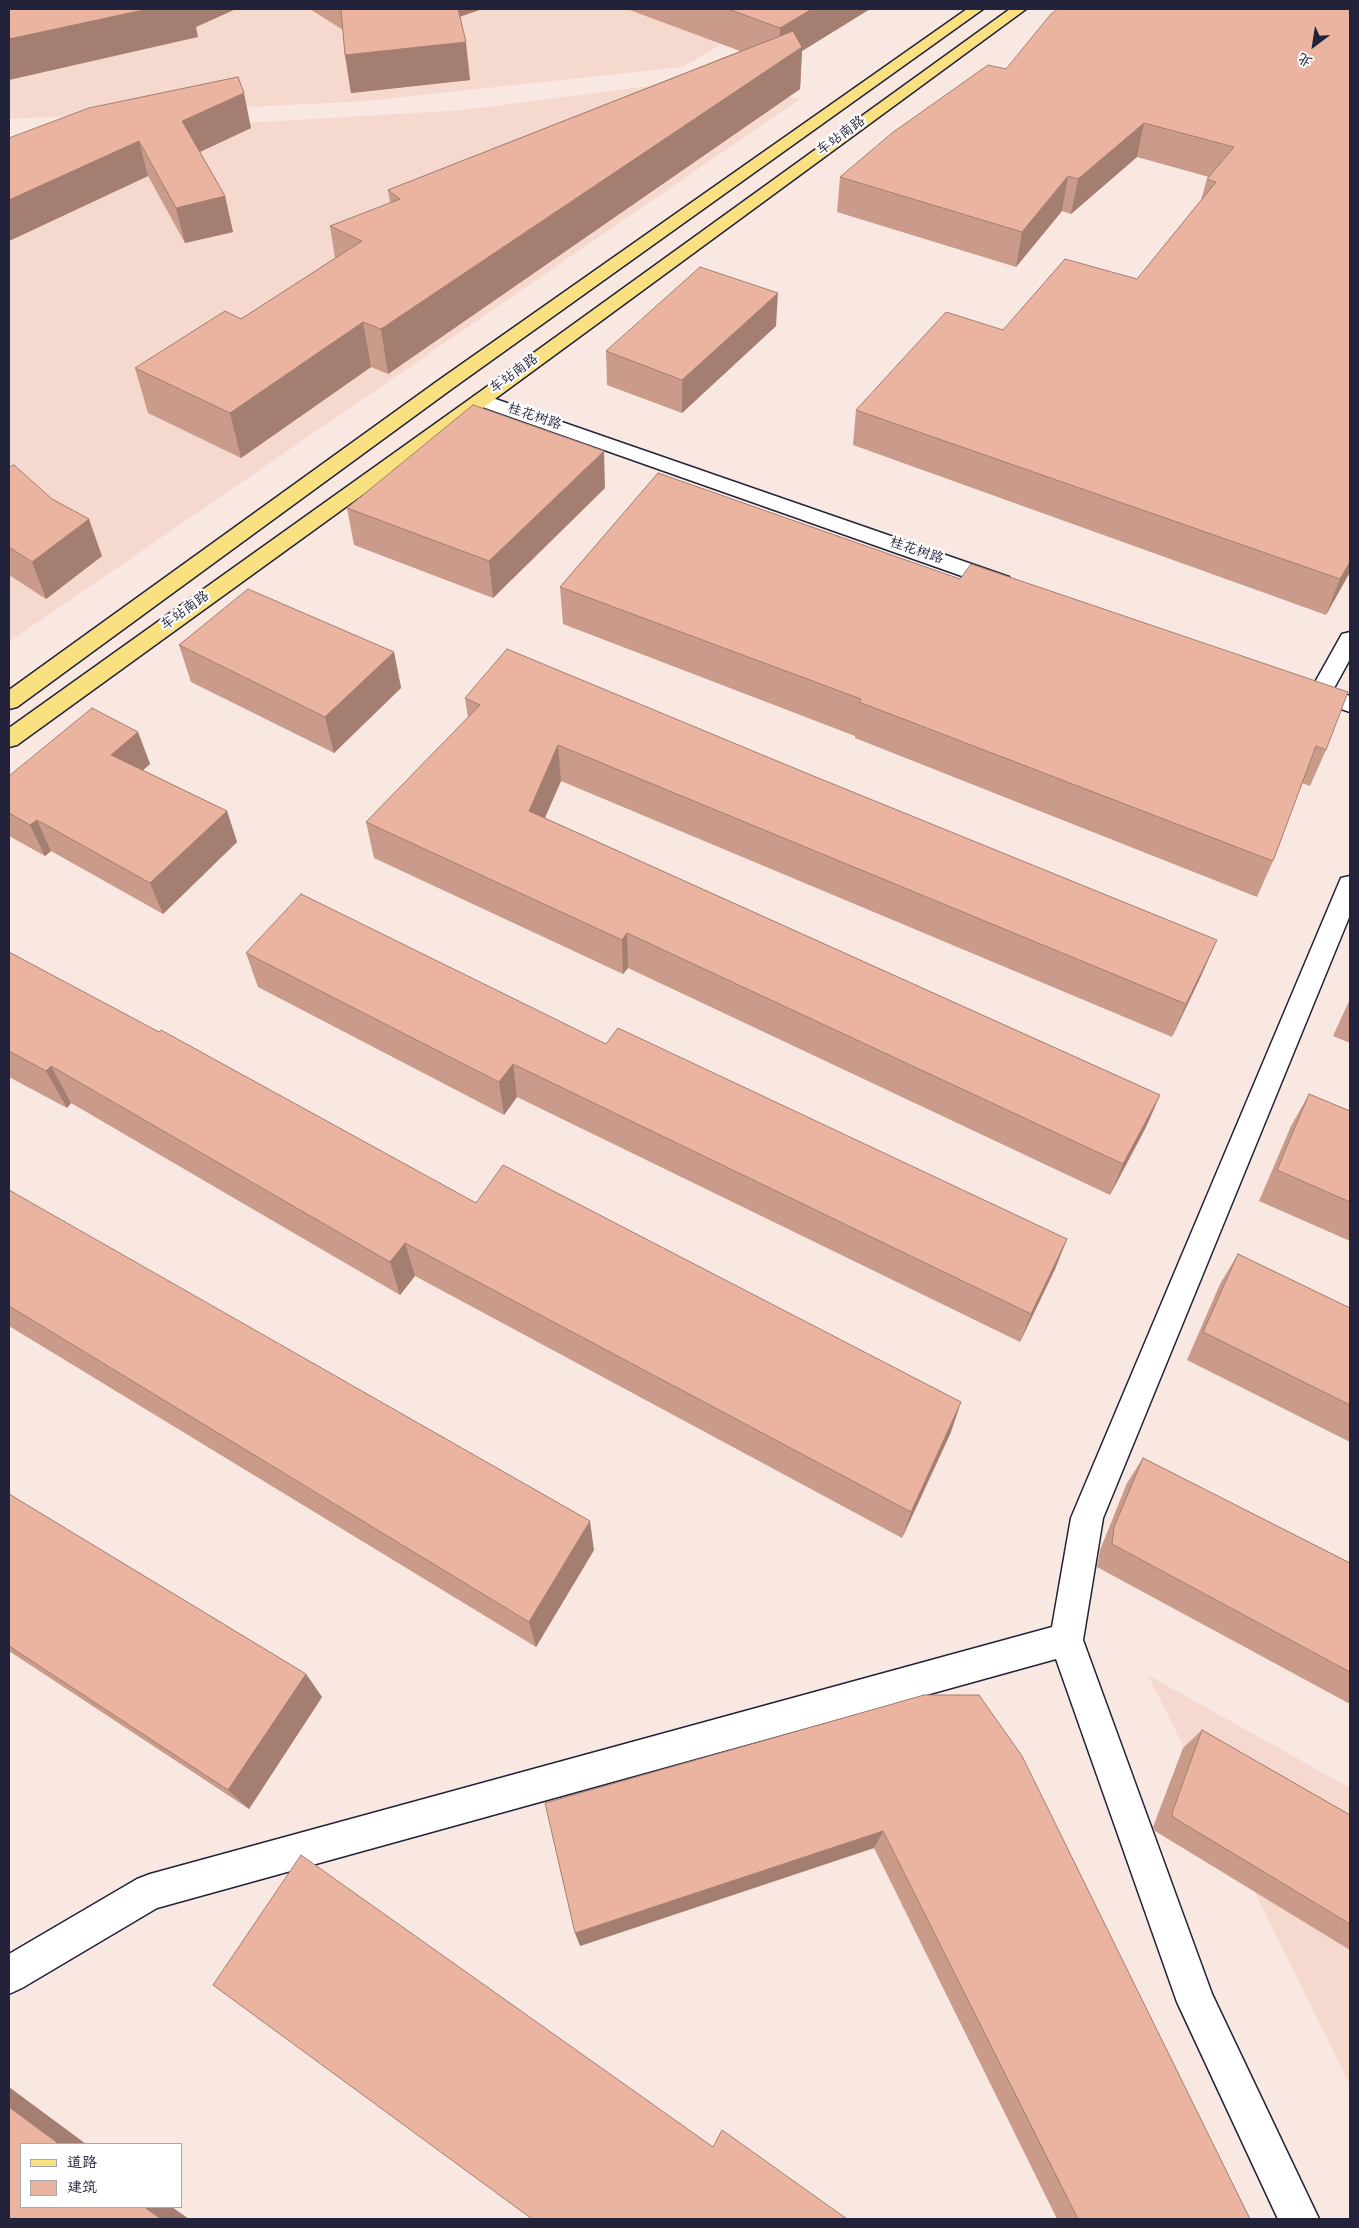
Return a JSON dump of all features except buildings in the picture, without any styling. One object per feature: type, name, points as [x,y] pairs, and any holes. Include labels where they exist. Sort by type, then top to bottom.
[{"type":"main road","name":"车站南路","points":[[9,701],[446,384],[976,9]]},
{"type":"main road","name":"车站南路","points":[[9,739],[481,400],[1018,9]]},
{"type":"street","name":"桂花树路","points":[[481,400],[1019,588]]},
{"type":"street","points":[[1320,694],[1350,639]]},
{"type":"street","points":[[1292,684],[1350,704]]},
{"type":"street","points":[[1298,2219],[1196,2002],[1066,1640],[1087,1518],[1350,885]]},
{"type":"street","points":[[9,1976],[150,1892],[1066,1640]]},
{"type":"shaded area","points":[[9,9],[783,9],[682,67],[366,101],[9,119]]},
{"type":"shaded area","points":[[680,82],[729,86],[800,99],[9,642],[9,137],[464,110]]},
{"type":"shaded area","points":[[1148,1675],[1350,1788],[1350,2085]]}]
